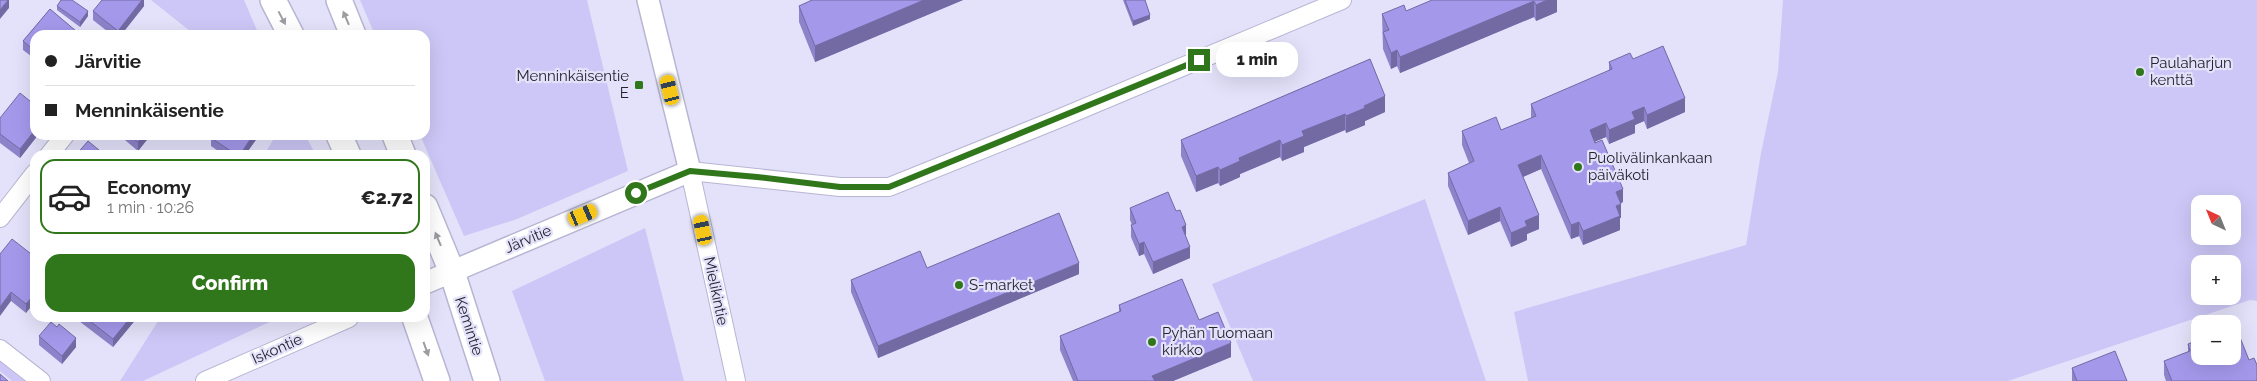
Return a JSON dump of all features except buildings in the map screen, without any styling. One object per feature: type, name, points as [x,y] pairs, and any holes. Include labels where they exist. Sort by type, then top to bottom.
[{"type":"main road","points":[[273,0],[288,30]]},
{"type":"main road","points":[[339,0],[352,30]]},
{"type":"main road","name":"Kemintie","points":[[430,220],[452,272],[487,381]]},
{"type":"main road","points":[[416,322],[437,381]]},
{"type":"street","points":[[648,0],[690,171],[840,187],[889,187],[1058,119],[1342,0]]},
{"type":"street","points":[[53,150],[61,140]]},
{"type":"street","name":"Järvitie","points":[[430,281],[690,171]]},
{"type":"street","name":"Mielikintie","points":[[690,171],[736,381]]},
{"type":"street","points":[[0,218],[30,179]]},
{"type":"street","name":"Iskontie","points":[[205,381],[340,322]]},
{"type":"street","points":[[0,349],[41,381]]},
{"type":"shaded area","points":[[151,0],[244,0],[257,30],[189,30]]},
{"type":"shaded area","points":[[360,0],[587,0],[628,171],[517,219],[464,236],[430,158],[430,150],[427,150],[422,140],[430,140],[430,30],[373,30]]},
{"type":"shaded area","points":[[1783,0],[2257,0],[2257,301],[2250,300],[2241,303],[2241,255],[2191,255],[2191,305],[2235,305],[2205,315],[2191,315],[2191,320],[2008,381],[1528,381],[1514,312],[1746,245],[1761,153],[1778,72]]},
{"type":"shaded area","points":[[273,140],[308,140],[313,150],[267,150]]},
{"type":"shaded area","points":[[1425,199],[1486,381],[1253,381],[1212,284]]},
{"type":"shaded area","points":[[645,228],[684,381],[545,381],[512,291]]},
{"type":"shaded area","points":[[157,322],[269,322],[143,381],[120,381]]},
{"type":"shaded area","points":[[0,361],[25,381],[12,381],[0,371]]},
{"type":"place","name":"Paulaharjun kenttä","points":[[2140,72]]},
{"type":"place","name":"Menninkäisentie E","points":[[639,85]]},
{"type":"place","name":"Puolivälinkankaan päiväkoti","points":[[1578,167]]},
{"type":"place","name":"S-market","points":[[959,285]]},
{"type":"place","name":"Pyhän Tuomaan kirkko","points":[[1152,342]]},
{"type":"route","points":[[636,193],[690,171],[840,187],[889,187],[1199,60]]}]
